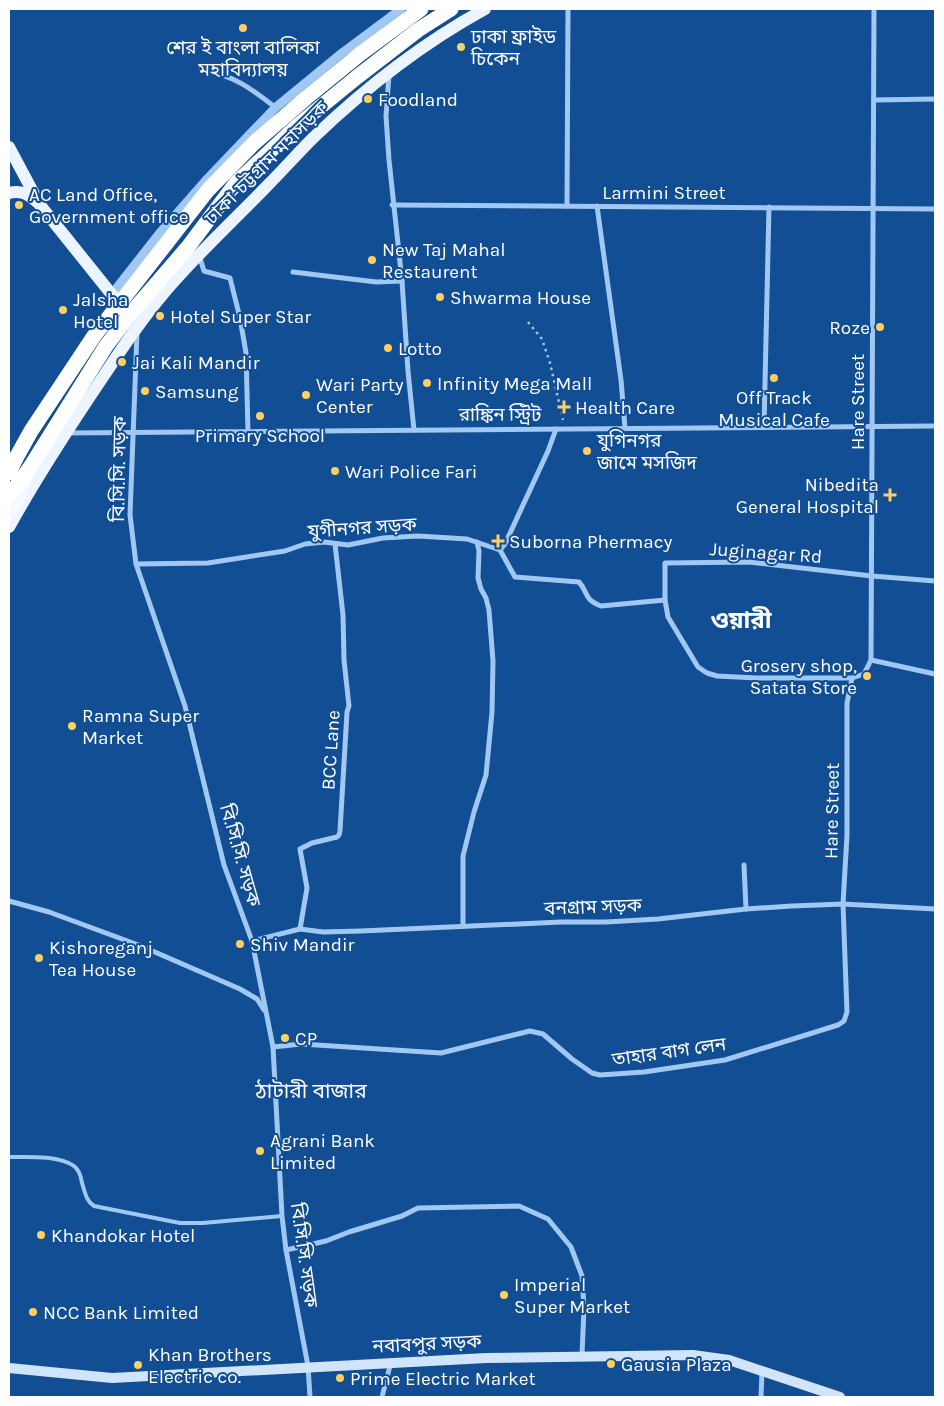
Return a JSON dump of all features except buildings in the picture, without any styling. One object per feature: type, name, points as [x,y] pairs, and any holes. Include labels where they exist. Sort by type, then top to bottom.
[{"type":"highway","points":[[9,473],[12,463],[31,431],[94,336],[208,190],[254,143],[306,98],[360,54],[421,9]]},
{"type":"highway","points":[[9,496],[106,346],[132,312],[188,247],[236,183],[297,126],[357,76],[418,30],[452,9]]},
{"type":"highway","points":[[9,514],[16,502],[28,469]]},
{"type":"main road","name":"ঢাকা-চট্টগ্রাম মহাসড়ক","points":[[9,527],[64,433],[162,294],[313,138],[389,73],[458,24],[485,9]]},
{"type":"main road","points":[[9,147],[40,205]]},
{"type":"main road","points":[[9,192],[28,194],[40,205],[137,327]]},
{"type":"main road","name":"নবাবপুর সড়ক","points":[[9,1368],[112,1378],[391,1362],[582,1355],[693,1355],[729,1360],[840,1397]]},
{"type":"street","points":[[112,294],[159,234],[208,178],[275,108],[342,53],[401,9]]},
{"type":"street","points":[[452,9],[458,24]]},
{"type":"street","points":[[567,206],[568,9]]},
{"type":"street","name":"Hare Street","points":[[871,660],[874,9]]},
{"type":"street","points":[[201,70],[218,72],[252,90],[313,138]]},
{"type":"street","points":[[389,73],[386,116],[392,205],[402,281],[414,430]]},
{"type":"street","points":[[874,100],[935,99]]},
{"type":"street","name":"Larmini Street","points":[[392,205],[935,209]]},
{"type":"street","points":[[597,206],[620,371],[625,428]]},
{"type":"street","points":[[764,427],[769,208]]},
{"type":"street","points":[[199,254],[204,271],[230,278],[246,353],[248,432]]},
{"type":"street","points":[[293,272],[376,282],[402,281]]},
{"type":"street","name":"বি.সি.সি. সড়ক","points":[[137,327],[130,515],[136,564],[185,706],[224,865],[252,941],[273,1047],[282,1216],[286,1250],[308,1366],[310,1397]]},
{"type":"street","name":"রাঙ্কিন স্ট্রিট","points":[[64,433],[935,426]]},
{"type":"street","points":[[556,429],[548,451],[505,544],[500,550],[515,577],[579,582],[587,597],[601,606],[665,600],[668,617],[698,667],[707,673],[717,676],[852,678],[864,674],[871,660],[935,674]]},
{"type":"street","name":"যুগীনগর সড়ক","points":[[136,564],[208,563],[285,551],[305,544],[324,542],[348,545],[383,538],[418,536],[467,539],[500,550]]},
{"type":"street","points":[[463,926],[463,856],[486,775],[492,712],[493,661],[489,610],[478,578],[479,551],[477,542]]},
{"type":"street","name":"BCC Lane","points":[[300,929],[307,888],[300,849],[312,843],[336,837],[340,831],[347,712],[349,706],[344,660],[343,615],[335,544]]},
{"type":"street","name":"Juginagar Rd","points":[[665,600],[665,563],[749,562],[872,576]]},
{"type":"street","points":[[872,576],[935,581]]},
{"type":"street","name":"Hare Street","points":[[843,904],[847,835],[847,703],[852,678]]},
{"type":"street","points":[[744,865],[746,909]]},
{"type":"street","points":[[9,901],[49,912],[141,946],[183,964],[240,989],[257,999],[266,1012]]},
{"type":"street","name":"বনগ্রাম সড়ক","points":[[252,941],[300,929],[323,932],[632,921],[746,909],[843,904],[935,909]]},
{"type":"street","name":"তাহার বাগ লেন","points":[[273,1047],[301,1044],[441,1053],[530,1031],[543,1034],[572,1059],[592,1073],[600,1075],[644,1072],[725,1060],[838,1025],[844,1021],[847,1012],[843,904]]},
{"type":"street","points":[[286,1250],[326,1242],[349,1232],[402,1216],[418,1208],[519,1206],[548,1219],[571,1247],[582,1276],[584,1308],[582,1355]]},
{"type":"street","points":[[382,1397],[391,1362]]},
{"type":"street","points":[[762,1371],[762,1397]]},
{"type":"lane","points":[[9,1157],[49,1158],[73,1165],[79,1170],[86,1198],[90,1203],[101,1208],[180,1222],[203,1223],[282,1216]]},
{"type":"path","points":[[528,322],[542,339],[550,363],[565,429]]},
{"type":"place","name":"শের ই বাংলা বালিকা মহাবিদ্যালয়","points":[[243,28]]},
{"type":"place","name":"ঢাকা ফ্রাইড চিকেন","points":[[461,47]]},
{"type":"place","name":"Foodland","points":[[368,99]]},
{"type":"place","name":"AC Land Office, Government office","points":[[19,205]]},
{"type":"place","name":"New Taj Mahal Restaurent","points":[[372,260]]},
{"type":"place","name":"Shwarma House","points":[[440,297]]},
{"type":"place","name":"Jalsha Hotel","points":[[63,310]]},
{"type":"place","name":"Hotel Super Star","points":[[160,316]]},
{"type":"place","name":"Roze","points":[[880,327]]},
{"type":"place","name":"Lotto","points":[[388,348]]},
{"type":"place","name":"Jai Kali Mandir","points":[[122,362]]},
{"type":"place","name":"Off Track Musical Cafe","points":[[774,378]]},
{"type":"place","name":"Infinity Mega Mall","points":[[427,383]]},
{"type":"place","name":"Samsung","points":[[145,391]]},
{"type":"place","name":"Wari Party Center","points":[[306,395]]},
{"type":"place","name":"Health Care","points":[[564,407]]},
{"type":"place","name":"Primary School","points":[[260,416]]},
{"type":"place","name":"যুগিনগর জামে মসজিদ","points":[[587,451]]},
{"type":"place","name":"Wari Police Fari","points":[[335,471]]},
{"type":"place","name":"Nibedita General Hospital","points":[[890,495]]},
{"type":"place","name":"Suborna Phermacy","points":[[498,541]]},
{"type":"place","name":"Grosery shop, Satata Store","points":[[867,676]]},
{"type":"place","name":"Ramna Super Market","points":[[72,726]]},
{"type":"place","name":"Shiv Mandir","points":[[240,944]]},
{"type":"place","name":"Kishoreganj Tea House","points":[[39,958]]},
{"type":"place","name":"CP","points":[[285,1038]]},
{"type":"place","name":"Agrani Bank Limited","points":[[260,1151]]},
{"type":"place","name":"Khandokar Hotel","points":[[41,1235]]},
{"type":"place","name":"Imperial Super Market","points":[[504,1295]]},
{"type":"place","name":"NCC Bank Limited","points":[[33,1312]]},
{"type":"place","name":"Gausia Plaza","points":[[611,1364]]},
{"type":"place","name":"Khan Brothers Electric co.","points":[[138,1365]]},
{"type":"place","name":"Prime Electric Market","points":[[340,1378]]},
{"type":"district","name":"ওয়ারী","points":[[741,620]]},
{"type":"district","name":"ঠাটারী বাজার","points":[[311,1091]]}]
